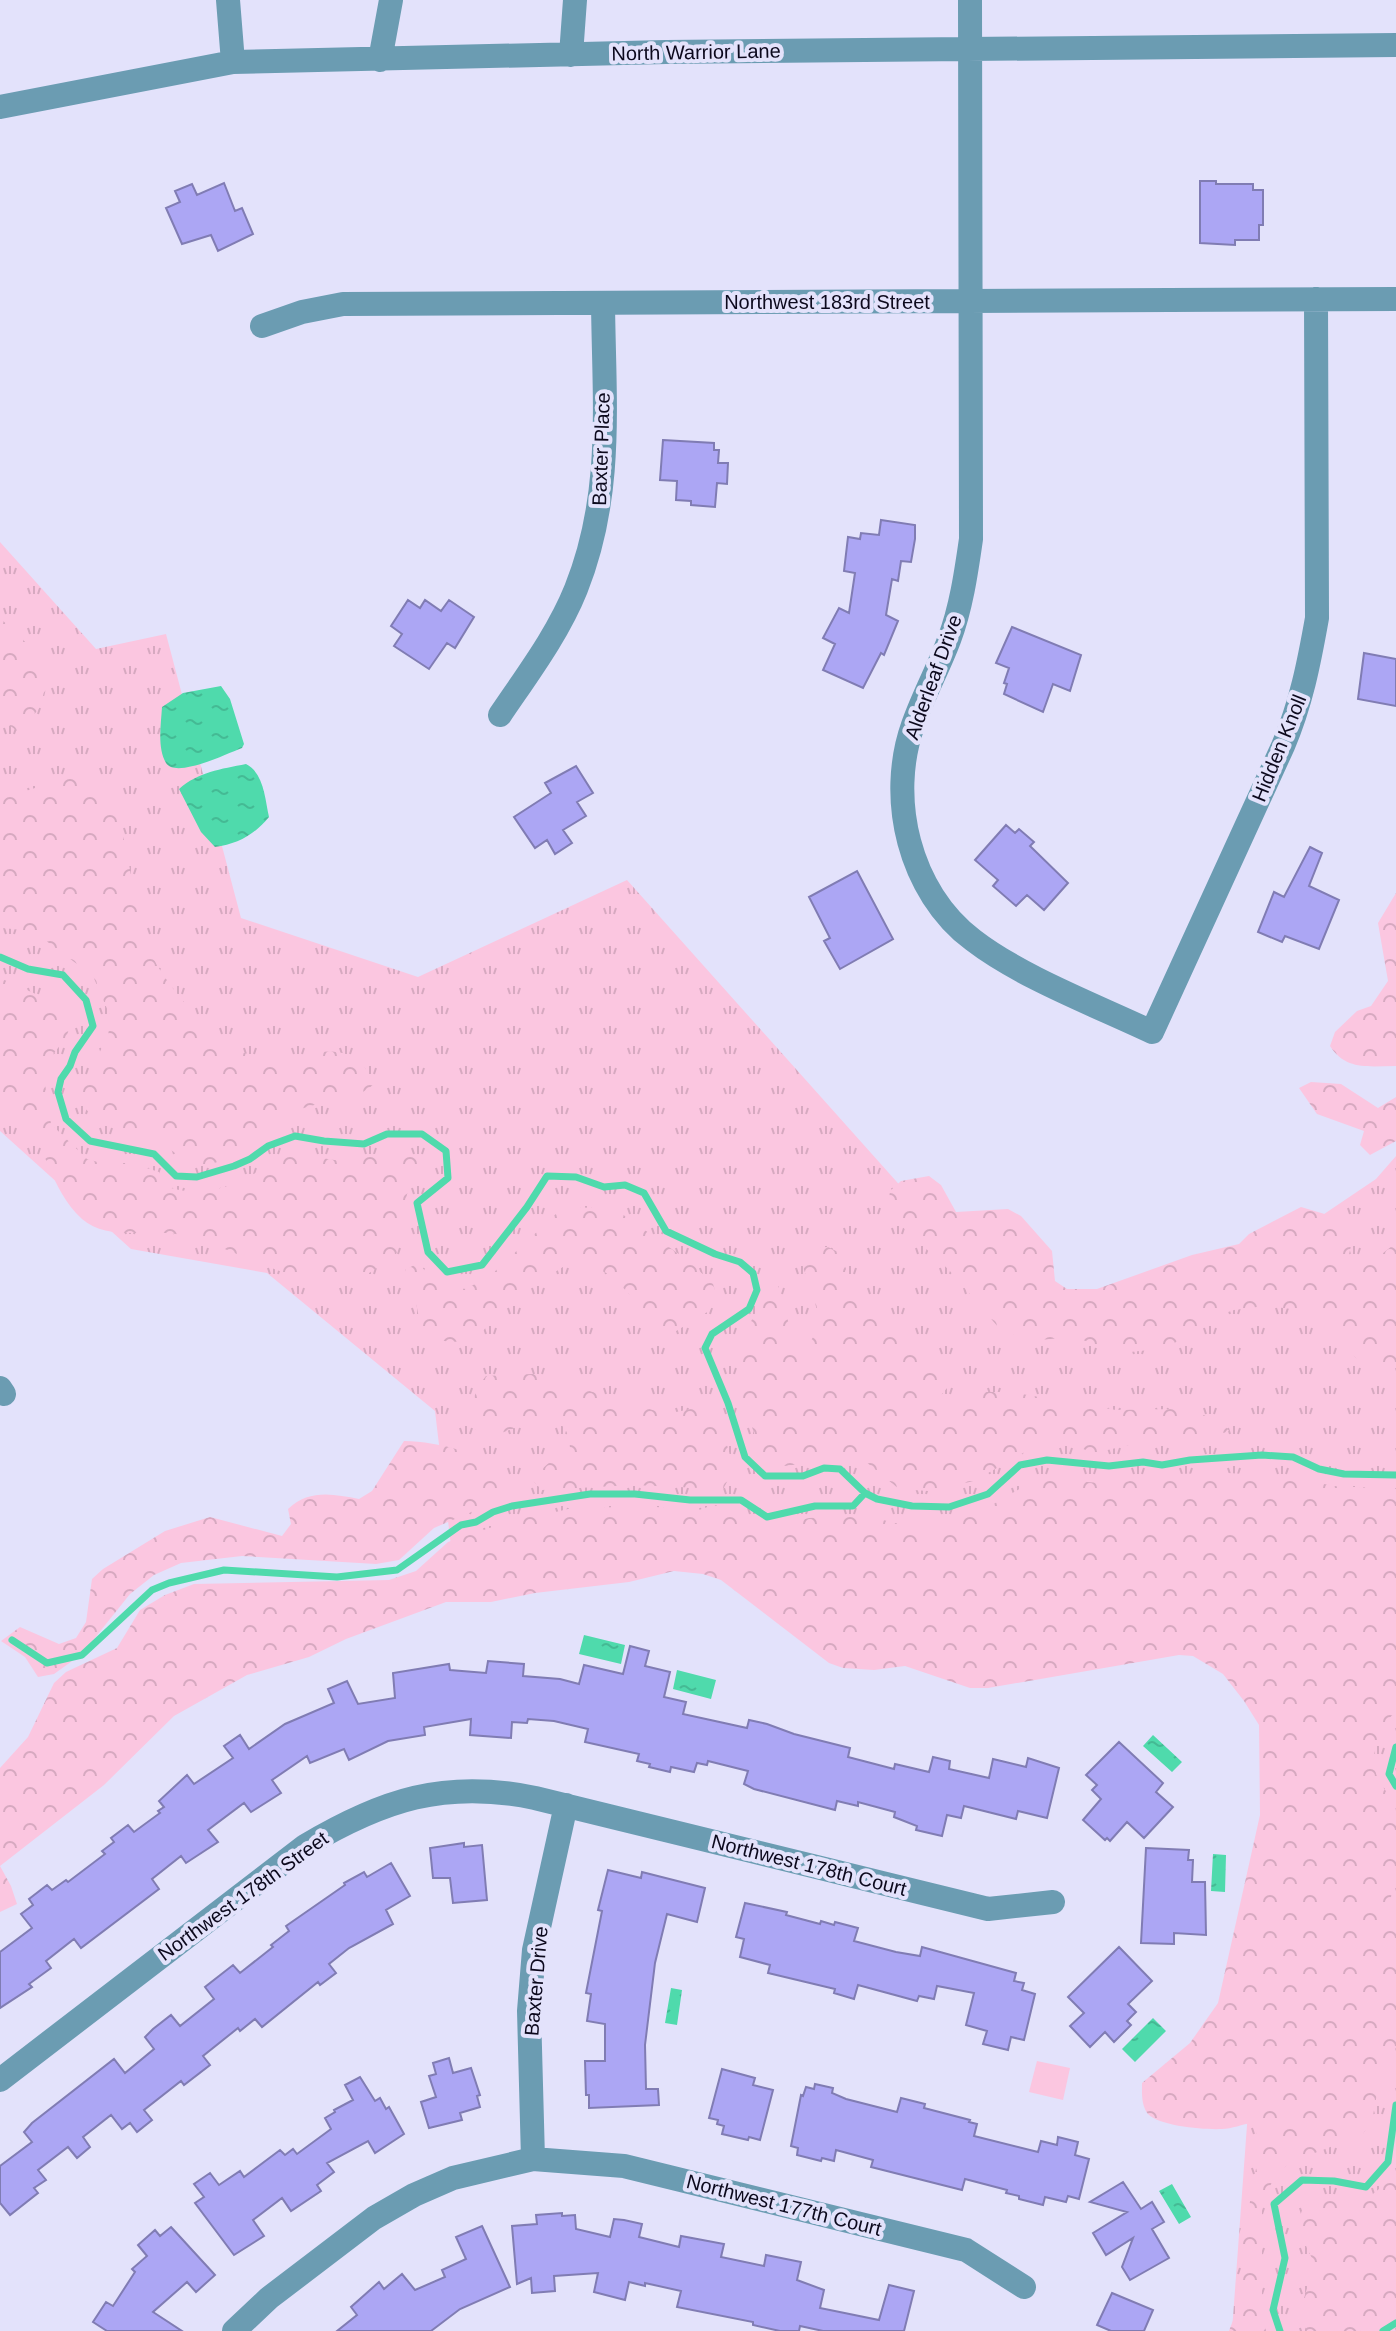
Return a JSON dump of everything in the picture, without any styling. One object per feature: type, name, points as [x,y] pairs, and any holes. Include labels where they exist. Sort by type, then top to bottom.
[{"type":"street","points":[[228,0],[233,62]]},
{"type":"street","points":[[380,60],[391,0]]},
{"type":"street","points":[[571,55],[575,0]]},
{"type":"street","name":"Alderleaf Drive","points":[[970,0],[971,539],[963,594],[949,640],[913,725],[905,757],[901,795],[907,832],[917,866],[941,907],[971,939],[1017,968],[1152,1032]]},
{"type":"street","name":"North Warrior Lane","points":[[0,107],[233,62],[970,48],[1396,45]]},
{"type":"street","name":"Hidden Knoll","points":[[1152,1032],[1283,746],[1298,710],[1309,667],[1317,618],[1316,299]]},
{"type":"street","name":"Northwest 183rd Street","points":[[262,326],[302,312],[343,304],[1396,299]]},
{"type":"street","name":"Baxter Place","points":[[500,715],[547,644],[576,590],[595,532],[605,457],[603,303]]},
{"type":"street","name":"Northwest 178th Street","points":[[0,2080],[305,1846],[348,1821],[394,1802],[444,1792],[489,1791],[566,1805]]},
{"type":"street","name":"Northwest 178th Court","points":[[566,1805],[988,1909],[1053,1902]]},
{"type":"street","name":"Baxter Drive","points":[[533,2159],[529,2011],[534,1950],[566,1805]]},
{"type":"street","name":"Northwest 177th Court","points":[[234,2331],[269,2298],[387,2210],[453,2178],[533,2159],[624,2166],[966,2250],[1024,2287]]},
{"type":"green space","points":[[0,542],[96,649],[166,634],[241,918],[418,977],[627,880],[1022,1322],[1290,1237],[1376,1179],[1396,1156],[1396,2331],[1232,2331],[1284,1617],[451,1546],[435,1411],[267,1273],[131,1249],[0,1131]]},
{"type":"green space","points":[[0,618],[37,657],[46,681],[39,708],[17,731],[0,718]]},
{"type":"green space","points":[[66,778],[100,781],[118,818],[139,916],[150,951],[176,992],[219,1043],[231,1053],[246,1053],[260,1069],[308,1054],[339,1053],[353,1057],[365,1068],[374,1084],[349,1098],[293,1112],[225,1159],[194,1166],[155,1139],[95,1119],[84,1107],[81,1091],[108,1035],[111,1018],[93,976],[33,931],[2,928],[0,925],[0,803],[7,797]]},
{"type":"green space","points":[[1396,893],[1396,1066],[1359,1065],[1343,1060],[1330,1046],[1335,1032],[1357,1011],[1371,1006],[1388,981],[1378,923]]},
{"type":"green space","points":[[0,978],[67,1008],[71,1023],[66,1038],[46,1063],[44,1077],[51,1124],[87,1159],[101,1163],[131,1163],[159,1172],[165,1186],[198,1192],[214,1190],[244,1179],[288,1153],[345,1161],[358,1160],[388,1149],[405,1150],[425,1168],[407,1194],[397,1253],[363,1276],[339,1283],[321,1282],[301,1278],[176,1234],[115,1232],[92,1226],[82,1219],[62,1194],[20,1107],[0,1094]]},
{"type":"green space","points":[[1311,1082],[1341,1084],[1378,1108],[1396,1097],[1396,1141],[1370,1155],[1360,1145],[1364,1131],[1317,1114],[1299,1088]]},
{"type":"green space","points":[[929,1176],[941,1185],[956,1212],[1008,1209],[1021,1216],[1052,1251],[1055,1281],[1067,1289],[1097,1289],[1192,1255],[1239,1244],[1249,1234],[1301,1207],[1328,1215],[1354,1233],[1347,1263],[1352,1277],[1396,1243],[1396,1367],[1375,1370],[1362,1364],[1309,1311],[1265,1306],[1234,1310],[1205,1320],[1168,1348],[1121,1353],[1074,1337],[1027,1341],[999,1328],[949,1270],[896,1221],[888,1206],[890,1191],[901,1181]]},
{"type":"green space","points":[[571,1207],[615,1209],[690,1262],[713,1284],[718,1299],[709,1311],[668,1336],[654,1335],[636,1314],[631,1296],[611,1275],[584,1263],[569,1263],[503,1306],[475,1341],[452,1342],[427,1334],[405,1270],[418,1263],[438,1285],[466,1289],[491,1275],[558,1212]]},
{"type":"green space","points":[[828,1247],[840,1253],[861,1309],[889,1317],[939,1357],[948,1387],[929,1409],[941,1409],[981,1392],[1010,1392],[1116,1410],[1176,1409],[1220,1419],[1229,1431],[1215,1436],[1171,1435],[1095,1453],[1068,1444],[1039,1444],[974,1481],[928,1491],[899,1489],[865,1461],[850,1458],[776,1467],[762,1454],[741,1389],[738,1361],[757,1310],[777,1281],[793,1339],[806,1347],[814,1336],[817,1311],[799,1248]]},
{"type":"green space","points":[[533,1374],[666,1414],[706,1406],[728,1447],[731,1468],[723,1489],[633,1485],[542,1490],[531,1479],[552,1460],[570,1450],[568,1434],[562,1425],[541,1421],[490,1437],[476,1430],[472,1415],[475,1395],[486,1376]]},
{"type":"green space","points":[[404,1441],[462,1451],[490,1464],[512,1483],[490,1504],[434,1528],[399,1560],[376,1564],[242,1556],[181,1563],[154,1575],[130,1594],[82,1654],[54,1674],[38,1677],[25,1657],[1,1641],[20,1627],[59,1644],[76,1638],[86,1622],[92,1579],[165,1531],[210,1517],[282,1536],[291,1524],[288,1509],[304,1498],[331,1495],[359,1499],[372,1491]]},
{"type":"green space","points":[[1228,1473],[1290,1477],[1334,1486],[1396,1489],[1396,1712],[1380,1731],[1374,1766],[1396,1812],[1396,1876],[1391,1901],[1396,1917],[1396,2047],[1378,2088],[1372,2121],[1362,2135],[1291,2162],[1277,2173],[1262,2201],[1262,2309],[1266,2331],[1229,2331],[1241,2299],[1241,2251],[1259,2152],[1253,2123],[1214,2129],[1162,2122],[1148,2114],[1142,2099],[1142,2083],[1190,2043],[1218,2003],[1260,1815],[1259,1725],[1223,1674],[1193,1656],[1179,1655],[988,1688],[970,1688],[905,1666],[874,1670],[843,1668],[829,1663],[721,1580],[703,1574],[674,1571],[629,1582],[535,1593],[491,1602],[446,1602],[346,1639],[309,1657],[247,1675],[174,1716],[104,1785],[0,1866],[0,1768],[28,1737],[54,1683],[66,1672],[117,1648],[140,1610],[165,1595],[194,1584],[389,1580],[416,1571],[448,1542],[525,1516],[568,1509],[642,1506],[699,1510],[713,1505],[728,1507],[753,1525],[781,1525],[809,1518],[866,1515],[894,1523],[923,1526],[952,1523],[980,1512],[1038,1478],[1112,1484],[1171,1474]]},
{"type":"green space","points":[[0,1866],[17,1904],[0,1912]]},
{"type":"green space","points":[[1037,2061],[1070,2068],[1063,2100],[1029,2092]]},
{"type":"green space","points":[[1396,2175],[1396,2310],[1360,2331],[1307,2331],[1303,2324],[1302,2307],[1315,2265],[1301,2232],[1303,2207],[1309,2198],[1368,2198]]},
{"type":"water","points":[[221,686],[230,699],[244,744],[242,748],[191,767],[172,767],[166,763],[161,750],[162,707],[183,693]]},
{"type":"water","points":[[246,764],[260,780],[269,817],[245,838],[215,847],[201,832],[179,789],[202,775]]},
{"type":"water","points":[[584,1635],[625,1645],[621,1664],[579,1654]]},
{"type":"water","points":[[677,1670],[716,1680],[711,1699],[673,1689]]},
{"type":"water","points":[[1153,1735],[1182,1762],[1172,1772],[1143,1746]]},
{"type":"water","points":[[1213,1854],[1226,1855],[1225,1892],[1211,1891]]},
{"type":"water","points":[[671,1988],[682,1990],[677,2025],[665,2023]]},
{"type":"water","points":[[1153,2018],[1166,2031],[1135,2062],[1122,2049]]},
{"type":"water","points":[[1172,2184],[1191,2217],[1179,2224],[1159,2191]]},
{"type":"building","points":[[1200,181],[1253,184],[1253,190],[1263,190],[1263,225],[1259,225],[1259,240],[1235,240],[1235,245],[1200,243]]},
{"type":"building","points":[[224,183],[235,211],[242,208],[253,234],[218,251],[211,235],[182,244],[166,208],[180,202],[175,191],[192,184],[197,195]]},
{"type":"building","points":[[663,440],[714,443],[714,450],[719,450],[718,463],[728,463],[727,484],[717,483],[715,507],[676,500],[677,481],[660,480]]},
{"type":"building","points":[[881,520],[915,525],[915,539],[911,562],[901,561],[898,581],[892,579],[886,615],[898,621],[884,655],[881,653],[863,688],[823,670],[835,644],[823,638],[839,608],[849,613],[855,573],[844,571],[848,537],[860,539],[861,533],[879,535]]},
{"type":"building","points":[[408,600],[420,608],[425,600],[441,611],[449,600],[474,617],[455,648],[447,643],[429,669],[394,646],[402,634],[391,626]]},
{"type":"building","points":[[1012,627],[1081,655],[1070,691],[1053,684],[1043,712],[1004,694],[1009,668],[996,663]]},
{"type":"building","points":[[1364,653],[1396,659],[1396,706],[1358,699]]},
{"type":"building","points":[[576,766],[593,793],[577,802],[586,816],[563,830],[572,843],[555,854],[547,840],[535,848],[514,817],[551,793],[545,783]]},
{"type":"building","points":[[1006,825],[1015,833],[1019,829],[1034,842],[1030,846],[1068,883],[1044,910],[1027,895],[1016,906],[993,886],[998,880],[975,860]]},
{"type":"building","points":[[1310,847],[1322,853],[1309,886],[1339,900],[1319,949],[1285,936],[1282,942],[1258,932],[1274,892],[1284,897]]},
{"type":"building","points":[[857,871],[893,939],[840,969],[824,941],[830,938],[809,897]]},
{"type":"building","points":[[630,1646],[649,1651],[645,1666],[670,1672],[664,1697],[686,1702],[683,1714],[747,1728],[749,1720],[767,1724],[850,1748],[848,1757],[894,1769],[895,1764],[929,1772],[933,1757],[950,1761],[949,1769],[989,1778],[993,1759],[1026,1767],[1028,1758],[1059,1768],[1047,1818],[1018,1811],[1016,1819],[964,1806],[961,1818],[947,1815],[942,1836],[916,1830],[917,1826],[894,1817],[895,1812],[858,1802],[858,1806],[837,1801],[835,1810],[754,1789],[744,1784],[748,1771],[708,1761],[707,1765],[697,1763],[694,1772],[671,1767],[670,1772],[649,1767],[650,1764],[637,1761],[639,1754],[585,1742],[588,1729],[554,1721],[528,1719],[527,1723],[512,1722],[511,1738],[470,1735],[471,1719],[424,1727],[425,1735],[388,1741],[349,1760],[344,1749],[310,1763],[307,1756],[272,1780],[281,1793],[251,1812],[244,1803],[208,1830],[218,1842],[186,1863],[181,1856],[152,1879],[159,1889],[81,1948],[74,1939],[46,1961],[51,1968],[29,1984],[32,1987],[0,2008],[0,1952],[32,1928],[21,1914],[33,1905],[29,1899],[47,1885],[52,1890],[66,1880],[68,1882],[105,1854],[102,1851],[114,1842],[111,1838],[128,1825],[134,1832],[160,1813],[158,1811],[164,1807],[159,1801],[187,1775],[194,1784],[233,1758],[224,1746],[240,1735],[249,1749],[285,1724],[334,1703],[328,1689],[347,1681],[358,1704],[395,1698],[393,1673],[449,1664],[450,1670],[486,1673],[488,1661],[524,1664],[523,1676],[579,1684],[584,1665],[623,1674]]},
{"type":"building","points":[[1119,1742],[1163,1783],[1156,1792],[1173,1807],[1144,1838],[1127,1822],[1110,1841],[1083,1820],[1101,1799],[1092,1790],[1097,1785],[1086,1775]]},
{"type":"building","points":[[464,1843],[464,1847],[482,1845],[487,1900],[453,1903],[450,1878],[433,1878],[430,1848]]},
{"type":"building","points":[[1146,1848],[1189,1850],[1188,1860],[1193,1860],[1192,1882],[1205,1882],[1206,1935],[1174,1933],[1174,1944],[1141,1943]]},
{"type":"building","points":[[391,1863],[410,1896],[386,1910],[393,1924],[349,1948],[329,1964],[336,1973],[320,1985],[318,1982],[262,2027],[255,2019],[240,2031],[238,2028],[203,2056],[210,2065],[184,2085],[181,2081],[144,2110],[152,2120],[137,2132],[130,2123],[122,2129],[111,2115],[83,2137],[90,2147],[77,2158],[68,2147],[38,2170],[46,2180],[34,2188],[38,2193],[10,2215],[0,2203],[0,2166],[32,2142],[24,2132],[32,2123],[114,2059],[125,2073],[154,2049],[145,2037],[153,2029],[171,2015],[180,2026],[214,1999],[205,1987],[233,1965],[240,1973],[289,1931],[286,1926],[344,1883],[364,1872],[367,1877]]},
{"type":"building","points":[[608,1870],[641,1878],[642,1872],[705,1888],[697,1922],[667,1914],[655,1963],[645,2045],[646,2089],[658,2089],[659,2105],[589,2108],[589,2095],[586,2095],[585,2061],[605,2061],[605,2024],[587,2021],[591,1994],[586,1993],[602,1911],[598,1910]]},
{"type":"building","points":[[745,1903],[787,1912],[786,1915],[820,1924],[821,1921],[834,1925],[835,1922],[858,1928],[854,1941],[896,1952],[920,1956],[922,1947],[1016,1973],[1014,1981],[1024,1983],[1022,1990],[1035,1994],[1024,2040],[1011,2037],[1008,2050],[983,2044],[987,2031],[966,2025],[974,1993],[937,1986],[934,1999],[919,1996],[917,2001],[858,1985],[854,1999],[834,1993],[835,1989],[768,1973],[770,1965],[740,1957],[744,1939],[736,1937]]},
{"type":"building","points":[[1119,1947],[1152,1981],[1128,2004],[1136,2012],[1127,2021],[1131,2025],[1114,2042],[1105,2032],[1090,2047],[1070,2026],[1084,2013],[1068,1997]]},
{"type":"building","points":[[449,2058],[453,2073],[471,2068],[480,2095],[477,2096],[480,2107],[460,2113],[462,2120],[429,2128],[421,2102],[436,2097],[429,2076],[436,2074],[433,2063]]},
{"type":"building","points":[[722,2069],[755,2078],[753,2085],[773,2090],[760,2140],[722,2134],[724,2126],[717,2124],[718,2120],[709,2118]]},
{"type":"building","points":[[360,2077],[375,2101],[380,2098],[386,2109],[389,2107],[404,2134],[375,2153],[368,2141],[327,2163],[334,2172],[317,2185],[321,2191],[291,2211],[282,2198],[253,2220],[264,2236],[234,2255],[195,2203],[204,2197],[194,2184],[210,2173],[219,2185],[240,2171],[244,2177],[280,2150],[285,2155],[293,2149],[297,2154],[331,2129],[325,2118],[353,2100],[345,2085]]},
{"type":"building","points":[[815,2084],[833,2088],[832,2093],[846,2099],[897,2112],[901,2098],[925,2104],[924,2108],[977,2124],[974,2136],[1038,2152],[1041,2141],[1057,2145],[1058,2137],[1078,2142],[1075,2155],[1089,2159],[1079,2199],[1068,2196],[1066,2202],[1045,2197],[1043,2205],[1019,2199],[1019,2196],[1006,2193],[1007,2190],[965,2179],[962,2190],[871,2167],[873,2160],[836,2150],[834,2161],[797,2155],[798,2148],[791,2146],[801,2095],[806,2087],[814,2089]]},
{"type":"building","points":[[1123,2182],[1141,2209],[1152,2202],[1164,2222],[1152,2229],[1169,2258],[1130,2280],[1122,2267],[1133,2238],[1106,2255],[1093,2233],[1127,2212],[1090,2202]]},
{"type":"building","points":[[562,2213],[562,2216],[575,2215],[576,2229],[610,2237],[614,2219],[624,2220],[642,2224],[639,2237],[679,2247],[681,2236],[724,2244],[721,2257],[764,2266],[766,2255],[801,2262],[797,2280],[824,2290],[820,2308],[879,2320],[889,2285],[914,2291],[904,2331],[823,2331],[800,2326],[799,2331],[780,2331],[753,2325],[753,2322],[677,2307],[681,2291],[645,2283],[645,2286],[629,2282],[625,2300],[594,2292],[598,2273],[554,2276],[555,2291],[532,2293],[531,2278],[517,2284],[512,2226],[537,2224],[536,2215]]},
{"type":"building","points":[[482,2226],[510,2287],[460,2309],[431,2331],[337,2331],[357,2315],[351,2307],[379,2282],[384,2289],[402,2274],[415,2290],[445,2277],[442,2270],[466,2259],[456,2237]]},
{"type":"building","points":[[171,2227],[215,2275],[196,2292],[187,2282],[153,2312],[182,2331],[107,2331],[93,2322],[106,2302],[113,2306],[135,2272],[132,2269],[147,2256],[138,2245],[155,2230],[160,2236]]},
{"type":"building","points":[[1112,2293],[1153,2310],[1144,2331],[1111,2331],[1097,2325]]},
{"type":"waterway","points":[[0,957],[28,969],[63,975],[86,1000],[93,1026],[75,1052],[58,1092],[66,1119],[90,1141],[154,1154],[176,1176],[197,1177],[234,1166],[268,1146],[295,1136],[364,1144],[387,1134],[422,1134],[446,1151],[448,1178],[417,1203],[428,1252],[447,1272],[482,1265],[547,1176],[576,1177],[604,1187],[625,1185],[644,1193],[666,1231],[740,1262],[753,1273],[757,1290],[749,1309],[712,1334],[705,1348],[728,1403],[745,1457],[765,1476],[803,1476],[824,1468],[840,1469],[865,1493],[877,1499],[912,1506],[949,1507],[988,1494],[1020,1465],[1047,1460],[1109,1466],[1143,1462],[1162,1465],[1262,1455],[1293,1457],[1319,1469],[1344,1474],[1396,1475]]},
{"type":"waterway","points":[[12,1640],[47,1663],[82,1655],[152,1590],[169,1583],[224,1570],[337,1577],[397,1570],[461,1525],[476,1522],[512,1506],[590,1494],[635,1494],[690,1500],[741,1500],[767,1517],[815,1506],[853,1506],[865,1493]]},
{"type":"waterway","points":[[1396,1747],[1389,1774],[1396,1786]]},
{"type":"waterway","points":[[1280,2331],[1273,2310],[1285,2258],[1274,2204],[1302,2180],[1334,2181],[1366,2187],[1388,2162],[1396,2105]]},
{"type":"waterway","points":[[1383,2331],[1396,2323]]}]
